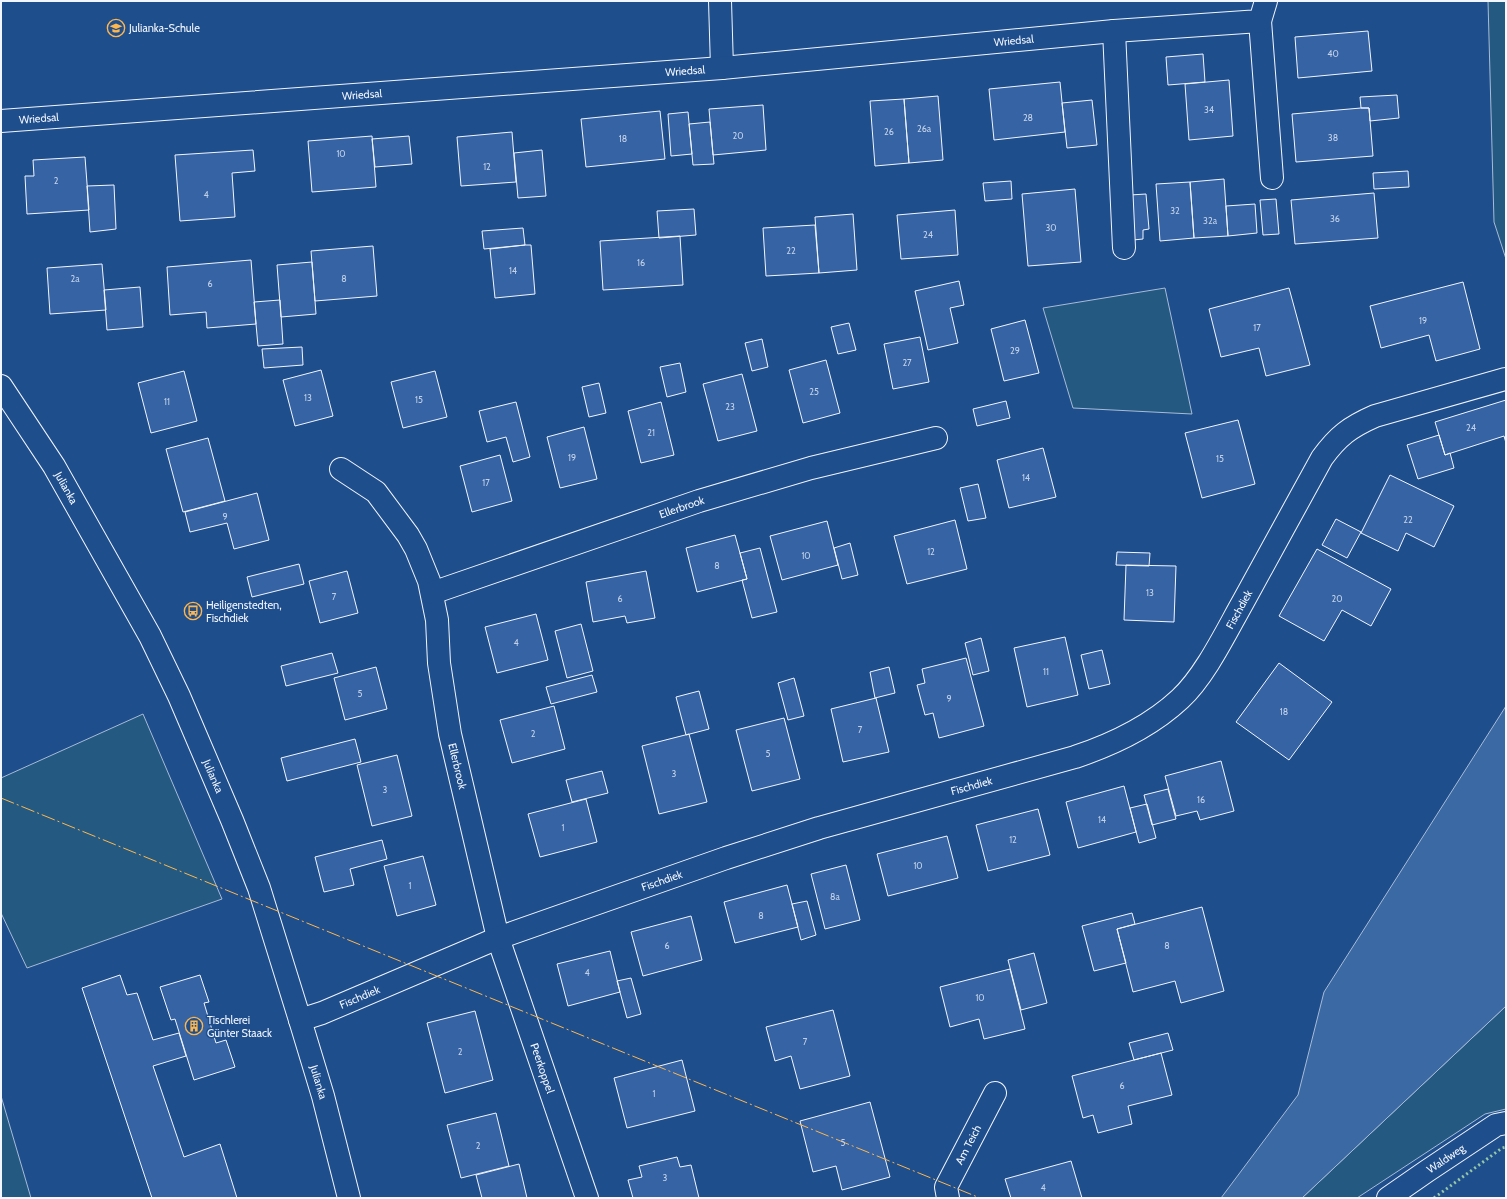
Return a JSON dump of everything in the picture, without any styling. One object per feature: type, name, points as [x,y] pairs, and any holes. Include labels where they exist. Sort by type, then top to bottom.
[{"type":"street","points":[[720,1],[722,68]]},
{"type":"street","points":[[1266,1],[1260,21],[1272,178]]},
{"type":"street","name":"Wriedsal","points":[[1,121],[722,68],[1114,31],[1260,21]]},
{"type":"street","points":[[1114,31],[1124,248]]},
{"type":"street","name":"Fischdiek","points":[[300,1020],[322,1013],[498,938],[726,858],[819,828],[1075,757],[1101,748],[1139,730],[1181,698],[1197,678],[1220,643],[1322,458],[1339,437],[1363,421],[1375,416],[1505,379]]},
{"type":"street","name":"Julianka","points":[[1,386],[54,466],[150,636],[179,696],[232,820],[259,888],[323,1096],[350,1198]]},
{"type":"street","name":"Ellerbrook","points":[[432,593],[699,500],[811,468],[936,438]]},
{"type":"street","name":"Ellerbrook","points":[[341,469],[376,492],[408,535],[423,565],[432,593],[437,620],[439,663],[450,734],[498,938]]},
{"type":"street","name":"Peerkoppel","points":[[498,938],[587,1198]]},
{"type":"street","name":"Am Teich","points":[[948,1198],[946,1187],[994,1093]]},
{"type":"street","name":"Waldweg","points":[[1388,1198],[1496,1125],[1506,1123]]},
{"type":"shaded area","points":[[1488,1],[1506,1],[1506,259],[1494,222]]},
{"type":"shaded area","points":[[1165,288],[1192,414],[1073,408],[1043,308]]},
{"type":"shaded area","points":[[1506,706],[1506,1006],[1302,1198],[1221,1198],[1298,1095],[1324,992]]},
{"type":"shaded area","points":[[143,714],[222,899],[27,968],[1,913],[1,778]]},
{"type":"shaded area","points":[[1506,1006],[1506,1109],[1485,1114],[1357,1198],[1302,1198]]},
{"type":"shaded area","points":[[1,1096],[31,1198],[1,1198]]},
{"type":"building","points":[[1368,31],[1372,71],[1298,78],[1295,37]]},
{"type":"building","points":[[1203,54],[1205,82],[1168,85],[1166,57]]},
{"type":"building","points":[[1229,80],[1233,136],[1189,140],[1185,84]]},
{"type":"building","points":[[1060,82],[1065,132],[994,140],[989,89]]},
{"type":"building","points":[[1397,95],[1399,118],[1370,121],[1369,108],[1361,108],[1360,97]]},
{"type":"building","points":[[938,96],[943,160],[909,163],[904,99]]},
{"type":"building","points":[[904,99],[909,163],[875,166],[870,101]]},
{"type":"building","points":[[1092,100],[1097,145],[1067,148],[1062,103]]},
{"type":"building","points":[[763,105],[766,150],[713,155],[709,109]]},
{"type":"building","points":[[1369,108],[1373,156],[1296,162],[1292,114]]},
{"type":"building","points":[[660,111],[665,159],[586,167],[581,119]]},
{"type":"building","points":[[688,112],[692,154],[671,156],[668,114]]},
{"type":"building","points":[[710,122],[714,164],[693,165],[689,124]]},
{"type":"building","points":[[512,132],[516,182],[461,186],[457,137]]},
{"type":"building","points":[[372,136],[376,187],[312,192],[308,141]]},
{"type":"building","points":[[409,136],[412,164],[375,167],[372,139]]},
{"type":"building","points":[[253,150],[255,171],[232,173],[235,217],[180,221],[175,155]]},
{"type":"building","points":[[542,150],[546,196],[518,198],[514,153]]},
{"type":"building","points":[[85,157],[89,210],[27,214],[25,176],[34,176],[33,160]]},
{"type":"building","points":[[1408,171],[1409,187],[1374,189],[1373,173]]},
{"type":"building","points":[[1224,179],[1228,236],[1194,238],[1190,182]]},
{"type":"building","points":[[1011,181],[1012,199],[985,201],[983,183]]},
{"type":"building","points":[[1190,182],[1194,238],[1160,241],[1156,184]]},
{"type":"building","points":[[114,185],[116,229],[90,232],[87,186]]},
{"type":"building","points":[[1075,189],[1081,262],[1028,266],[1022,194]]},
{"type":"building","points":[[1374,193],[1378,238],[1295,244],[1291,200]]},
{"type":"building","points":[[1146,194],[1149,229],[1143,230],[1143,239],[1133,240],[1130,195]]},
{"type":"building","points":[[1276,199],[1279,234],[1263,235],[1260,200]]},
{"type":"building","points":[[1255,204],[1257,233],[1228,236],[1226,206]]},
{"type":"building","points":[[694,209],[696,235],[659,238],[657,211]]},
{"type":"building","points":[[955,210],[958,255],[901,259],[897,215]]},
{"type":"building","points":[[853,214],[857,270],[819,273],[815,217]]},
{"type":"building","points":[[815,225],[819,273],[766,276],[763,228]]},
{"type":"building","points":[[523,228],[525,245],[484,249],[482,231]]},
{"type":"building","points":[[680,236],[683,285],[603,290],[600,241]]},
{"type":"building","points":[[531,245],[535,294],[495,298],[490,249]]},
{"type":"building","points":[[373,246],[377,296],[315,301],[311,251]]},
{"type":"building","points":[[251,260],[256,324],[207,328],[206,312],[170,315],[167,267]]},
{"type":"building","points":[[312,262],[316,314],[281,317],[277,265]]},
{"type":"building","points":[[102,264],[106,310],[50,314],[47,268]]},
{"type":"building","points":[[959,281],[964,305],[950,308],[958,343],[928,350],[915,291]]},
{"type":"building","points":[[1463,282],[1480,349],[1436,361],[1429,335],[1381,348],[1370,306]]},
{"type":"building","points":[[140,287],[143,327],[107,330],[104,290]]},
{"type":"building","points":[[1289,288],[1310,365],[1266,376],[1259,348],[1221,357],[1209,309]]},
{"type":"building","points":[[280,300],[283,344],[258,346],[254,302]]},
{"type":"building","points":[[1025,320],[1039,373],[1004,381],[991,329]]},
{"type":"building","points":[[849,323],[856,350],[838,354],[831,327]]},
{"type":"building","points":[[920,337],[929,382],[893,389],[884,344]]},
{"type":"building","points":[[762,339],[768,367],[752,371],[745,343]]},
{"type":"building","points":[[302,347],[303,365],[264,368],[262,349]]},
{"type":"building","points":[[826,360],[840,413],[803,423],[789,370]]},
{"type":"building","points":[[680,363],[686,392],[667,397],[660,367]]},
{"type":"building","points":[[321,370],[333,416],[295,426],[283,380]]},
{"type":"building","points":[[184,371],[197,421],[151,433],[138,383]]},
{"type":"building","points":[[435,371],[447,417],[403,428],[391,382]]},
{"type":"building","points":[[742,374],[757,431],[718,441],[703,384]]},
{"type":"building","points":[[599,383],[606,413],[589,417],[582,387]]},
{"type":"building","points":[[1506,400],[1506,443],[1504,436],[1445,455],[1435,422]]},
{"type":"building","points":[[1006,401],[1010,418],[977,426],[973,409]]},
{"type":"building","points":[[516,402],[530,457],[513,462],[506,437],[487,442],[479,411]]},
{"type":"building","points":[[661,402],[674,455],[641,463],[628,411]]},
{"type":"building","points":[[1238,420],[1255,484],[1202,498],[1185,433]]},
{"type":"building","points":[[584,427],[597,479],[560,488],[547,437]]},
{"type":"building","points":[[1439,435],[1445,455],[1450,453],[1454,468],[1418,479],[1407,445]]},
{"type":"building","points":[[208,438],[225,501],[183,512],[166,449]]},
{"type":"building","points":[[1043,448],[1056,497],[1009,508],[997,460]]},
{"type":"building","points":[[500,455],[512,501],[472,512],[460,466]]},
{"type":"building","points":[[1390,475],[1454,506],[1434,547],[1406,533],[1398,551],[1361,533]]},
{"type":"building","points":[[978,484],[986,518],[968,521],[960,488]]},
{"type":"building","points":[[257,493],[269,540],[234,549],[227,523],[190,532],[185,512]]},
{"type":"building","points":[[1336,519],[1361,532],[1347,558],[1322,545]]},
{"type":"building","points":[[955,520],[967,569],[907,584],[894,536]]},
{"type":"building","points":[[827,521],[838,565],[782,580],[770,536]]},
{"type":"building","points":[[735,535],[747,579],[697,592],[686,548]]},
{"type":"building","points":[[850,543],[858,575],[842,579],[834,548]]},
{"type":"building","points":[[760,548],[777,612],[752,618],[742,580],[747,579],[740,553]]},
{"type":"building","points":[[1317,549],[1391,589],[1371,626],[1342,610],[1324,641],[1279,616]]},
{"type":"building","points":[[1117,552],[1150,553],[1149,566],[1116,565]]},
{"type":"building","points":[[299,564],[304,584],[252,597],[247,577]]},
{"type":"building","points":[[1126,565],[1176,566],[1174,622],[1124,620]]},
{"type":"building","points":[[347,571],[358,613],[320,623],[309,581]]},
{"type":"building","points":[[646,571],[655,618],[627,623],[625,616],[593,622],[586,582]]},
{"type":"building","points":[[536,614],[548,660],[497,673],[485,627]]},
{"type":"building","points":[[581,624],[593,671],[567,678],[555,631]]},
{"type":"building","points":[[1065,637],[1078,695],[1027,707],[1014,648]]},
{"type":"building","points":[[981,638],[989,671],[973,675],[965,643]]},
{"type":"building","points":[[1102,650],[1110,684],[1089,689],[1081,655]]},
{"type":"building","points":[[332,653],[338,673],[286,686],[281,666]]},
{"type":"building","points":[[966,658],[984,726],[939,738],[933,713],[925,715],[917,685],[925,683],[922,669]]},
{"type":"building","points":[[1279,663],[1332,702],[1289,760],[1236,722]]},
{"type":"building","points":[[376,667],[387,709],[345,720],[334,678]]},
{"type":"building","points":[[889,667],[895,693],[875,698],[870,672]]},
{"type":"building","points":[[592,675],[597,692],[551,704],[546,687]]},
{"type":"building","points":[[794,678],[804,716],[788,720],[778,683]]},
{"type":"building","points":[[699,691],[709,729],[686,735],[676,697]]},
{"type":"building","points":[[876,698],[889,752],[843,762],[831,709]]},
{"type":"building","points":[[554,706],[565,749],[512,763],[500,720]]},
{"type":"building","points":[[784,718],[800,779],[752,791],[736,730]]},
{"type":"building","points":[[689,734],[707,802],[659,814],[642,746]]},
{"type":"building","points":[[355,739],[361,762],[287,781],[281,758]]},
{"type":"building","points":[[397,755],[412,816],[372,826],[357,765]]},
{"type":"building","points":[[1221,761],[1234,811],[1200,820],[1197,811],[1176,816],[1165,776]]},
{"type":"building","points":[[602,771],[608,793],[572,802],[566,780]]},
{"type":"building","points":[[1124,786],[1136,832],[1078,848],[1066,802]]},
{"type":"building","points":[[1168,789],[1176,819],[1152,825],[1144,795]]},
{"type":"building","points":[[586,799],[597,842],[540,857],[528,814]]},
{"type":"building","points":[[1147,804],[1156,838],[1139,843],[1130,808]]},
{"type":"building","points":[[1038,809],[1050,855],[988,871],[976,825]]},
{"type":"building","points":[[947,836],[958,878],[888,896],[877,854]]},
{"type":"building","points":[[382,840],[387,859],[350,869],[354,885],[324,892],[315,857]]},
{"type":"building","points":[[423,856],[436,905],[397,916],[384,866]]},
{"type":"building","points":[[846,865],[860,920],[825,929],[811,874]]},
{"type":"building","points":[[787,885],[798,927],[735,943],[724,902]]},
{"type":"building","points":[[807,901],[816,935],[801,940],[792,904]]},
{"type":"building","points":[[1202,907],[1224,991],[1181,1003],[1175,981],[1133,992],[1117,929]]},
{"type":"building","points":[[1132,913],[1135,924],[1117,929],[1126,963],[1094,971],[1082,926]]},
{"type":"building","points":[[691,916],[702,960],[643,976],[631,932]]},
{"type":"building","points":[[610,951],[620,992],[568,1006],[557,964]]},
{"type":"building","points":[[1034,953],[1047,1003],[1021,1010],[1008,960]]},
{"type":"building","points":[[1010,969],[1025,1029],[984,1039],[979,1019],[950,1027],[940,987]]},
{"type":"building","points":[[120,975],[127,995],[137,993],[153,1040],[179,1033],[186,1056],[153,1066],[184,1157],[220,1144],[237,1198],[152,1198],[82,988]]},
{"type":"building","name":"Tischlerei Günter Staack","points":[[200,975],[209,1002],[204,1003],[216,1043],[226,1040],[235,1067],[194,1080],[175,1019],[171,1020],[160,987]]},
{"type":"building","points":[[631,978],[641,1014],[627,1018],[617,981]]},
{"type":"building","points":[[833,1010],[850,1076],[800,1089],[791,1056],[775,1061],[766,1027]]},
{"type":"building","points":[[475,1011],[493,1080],[445,1093],[427,1023]]},
{"type":"building","points":[[1168,1033],[1173,1050],[1134,1060],[1129,1043]]},
{"type":"building","points":[[1161,1053],[1172,1095],[1128,1106],[1132,1124],[1098,1133],[1093,1115],[1083,1118],[1072,1076]]},
{"type":"building","points":[[682,1060],[695,1111],[627,1128],[614,1078]]},
{"type":"building","points":[[870,1102],[890,1177],[842,1190],[836,1166],[813,1172],[800,1121]]},
{"type":"building","points":[[496,1113],[509,1166],[461,1178],[447,1125]]},
{"type":"building","points":[[677,1157],[680,1167],[691,1165],[699,1198],[633,1198],[628,1180],[642,1177],[639,1166]]},
{"type":"building","points":[[1071,1161],[1082,1198],[1011,1198],[1005,1179]]},
{"type":"building","points":[[519,1164],[527,1198],[482,1198],[476,1175]]},
{"type":"hedge","points":[[1434,1198],[1502,1148],[1506,1147]]},
{"type":"power","points":[[1,798],[980,1198]]},
{"type":"place","name":"Julianka-Schule","points":[[116,28]]},
{"type":"place","name":"Heiligenstedten, Fischdiek","points":[[193,611]]},
{"type":"place","name":"Tischlerei Günter Staack","points":[[194,1026]]}]
